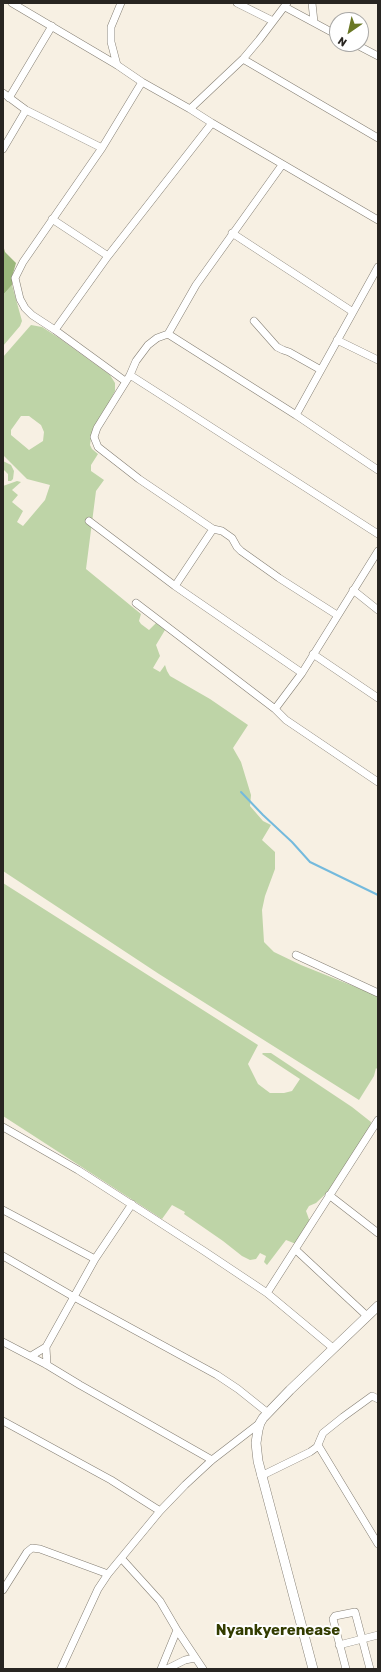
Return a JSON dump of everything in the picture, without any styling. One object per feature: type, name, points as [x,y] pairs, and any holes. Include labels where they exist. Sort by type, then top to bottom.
[{"type":"street","points":[[12,3],[117,65],[142,82],[378,220]]},
{"type":"street","points":[[117,65],[111,42],[111,27],[121,3]]},
{"type":"street","points":[[237,3],[273,21]]},
{"type":"street","points":[[312,3],[314,22]]},
{"type":"street","points":[[190,109],[243,59],[286,5],[329,30]]},
{"type":"street","points":[[52,26],[6,95],[26,110],[102,148]]},
{"type":"street","points":[[369,51],[378,56]]},
{"type":"street","points":[[243,59],[378,138]]},
{"type":"street","points":[[142,82],[102,148],[23,262],[15,278],[20,298],[25,308],[32,315],[127,378],[378,534]]},
{"type":"street","points":[[3,149],[26,110]]},
{"type":"street","points":[[55,330],[108,256],[212,123]]},
{"type":"street","points":[[282,164],[196,285],[168,334],[157,338],[148,345],[136,361],[97,428],[94,436],[98,447],[139,479],[212,528],[222,530],[232,538],[241,551],[279,578],[337,615]]},
{"type":"street","points":[[52,219],[108,256]]},
{"type":"street","points":[[232,233],[353,312]]},
{"type":"street","points":[[296,414],[378,267]]},
{"type":"street","points":[[254,321],[277,347],[321,370]]},
{"type":"street","points":[[168,334],[296,414],[378,470]]},
{"type":"street","points":[[337,340],[378,360]]},
{"type":"street","points":[[89,521],[176,586],[302,672]]},
{"type":"street","points":[[176,586],[212,528]]},
{"type":"street","points":[[275,708],[302,672],[378,551]]},
{"type":"street","points":[[353,590],[378,610]]},
{"type":"street","points":[[136,603],[275,708],[286,720],[378,782]]},
{"type":"street","points":[[313,654],[378,698]]},
{"type":"street","points":[[296,955],[378,993]]},
{"type":"street","points":[[267,1293],[378,1120]]},
{"type":"street","points":[[3,1127],[78,1170],[267,1293],[333,1348]]},
{"type":"street","points":[[329,1195],[378,1233]]},
{"type":"street","points":[[31,1356],[46,1347],[95,1259],[132,1204]]},
{"type":"street","points":[[3,1210],[95,1259]]},
{"type":"street","points":[[296,1250],[367,1316]]},
{"type":"street","points":[[3,1256],[74,1297],[217,1375],[238,1389],[268,1413]]},
{"type":"street","points":[[61,1669],[98,1589],[108,1574],[122,1559],[160,1511],[212,1460],[260,1423],[268,1413],[333,1348],[378,1306]]},
{"type":"street","points":[[3,1342],[47,1365],[212,1460]]},
{"type":"street","points":[[46,1347],[47,1365]]},
{"type":"street","points":[[261,1476],[304,1456],[318,1445],[323,1433],[348,1413],[372,1396],[378,1399]]},
{"type":"street","points":[[3,1421],[111,1480],[160,1511]]},
{"type":"street","points":[[260,1423],[256,1443],[261,1476],[313,1669]]},
{"type":"street","points":[[318,1445],[378,1544]]},
{"type":"street","points":[[3,1590],[27,1552],[32,1548],[40,1549],[108,1574]]},
{"type":"street","points":[[122,1559],[160,1601],[203,1669]]},
{"type":"street","points":[[346,1669],[333,1619],[335,1616],[355,1612],[370,1669]]},
{"type":"street","points":[[161,1669],[177,1630]]},
{"type":"street","points":[[339,1645],[378,1636]]},
{"type":"street","points":[[167,1669],[185,1660],[195,1658]]},
{"type":"green space","points":[[3,245],[5,252],[16,263],[12,277],[12,285],[3,295]]},
{"type":"green space","points":[[12,285],[22,321],[20,326],[3,346],[3,295]]},
{"type":"green space","points":[[31,325],[42,327],[110,375],[115,383],[115,391],[91,438],[90,445],[98,454],[91,465],[91,471],[104,480],[96,491],[86,569],[141,614],[139,621],[141,624],[149,630],[156,623],[165,630],[156,645],[160,656],[153,668],[160,672],[165,665],[170,676],[210,699],[248,725],[233,748],[241,762],[251,795],[250,806],[263,821],[271,825],[262,840],[275,852],[275,869],[265,896],[262,910],[264,942],[274,952],[301,965],[378,996],[378,1070],[376,1068],[374,1076],[359,1100],[159,974],[3,871],[3,486],[17,481],[21,482],[12,490],[18,495],[12,502],[23,511],[17,522],[23,526],[45,500],[50,485],[27,479],[3,455],[3,357]],"holes":[[[21,416],[29,416],[41,425],[44,432],[43,441],[29,450],[11,435],[11,430]]]},
{"type":"green space","points":[[3,461],[11,465],[14,471],[13,479],[11,481],[8,481],[8,474],[3,469]]},
{"type":"green space","points":[[3,883],[258,1045],[248,1064],[258,1084],[270,1093],[284,1093],[292,1091],[300,1079],[262,1054],[263,1053],[271,1053],[352,1107],[371,1122],[369,1133],[334,1186],[316,1203],[309,1206],[306,1211],[310,1222],[296,1244],[286,1240],[267,1265],[264,1262],[266,1256],[260,1253],[256,1259],[250,1260],[242,1256],[184,1214],[185,1212],[172,1205],[162,1219],[3,1116]]},
{"type":"waterway","points":[[241,792],[292,842],[310,862],[378,895]]},
{"type":"district","name":"Nyankyerenease","points":[[278,1631]]}]
